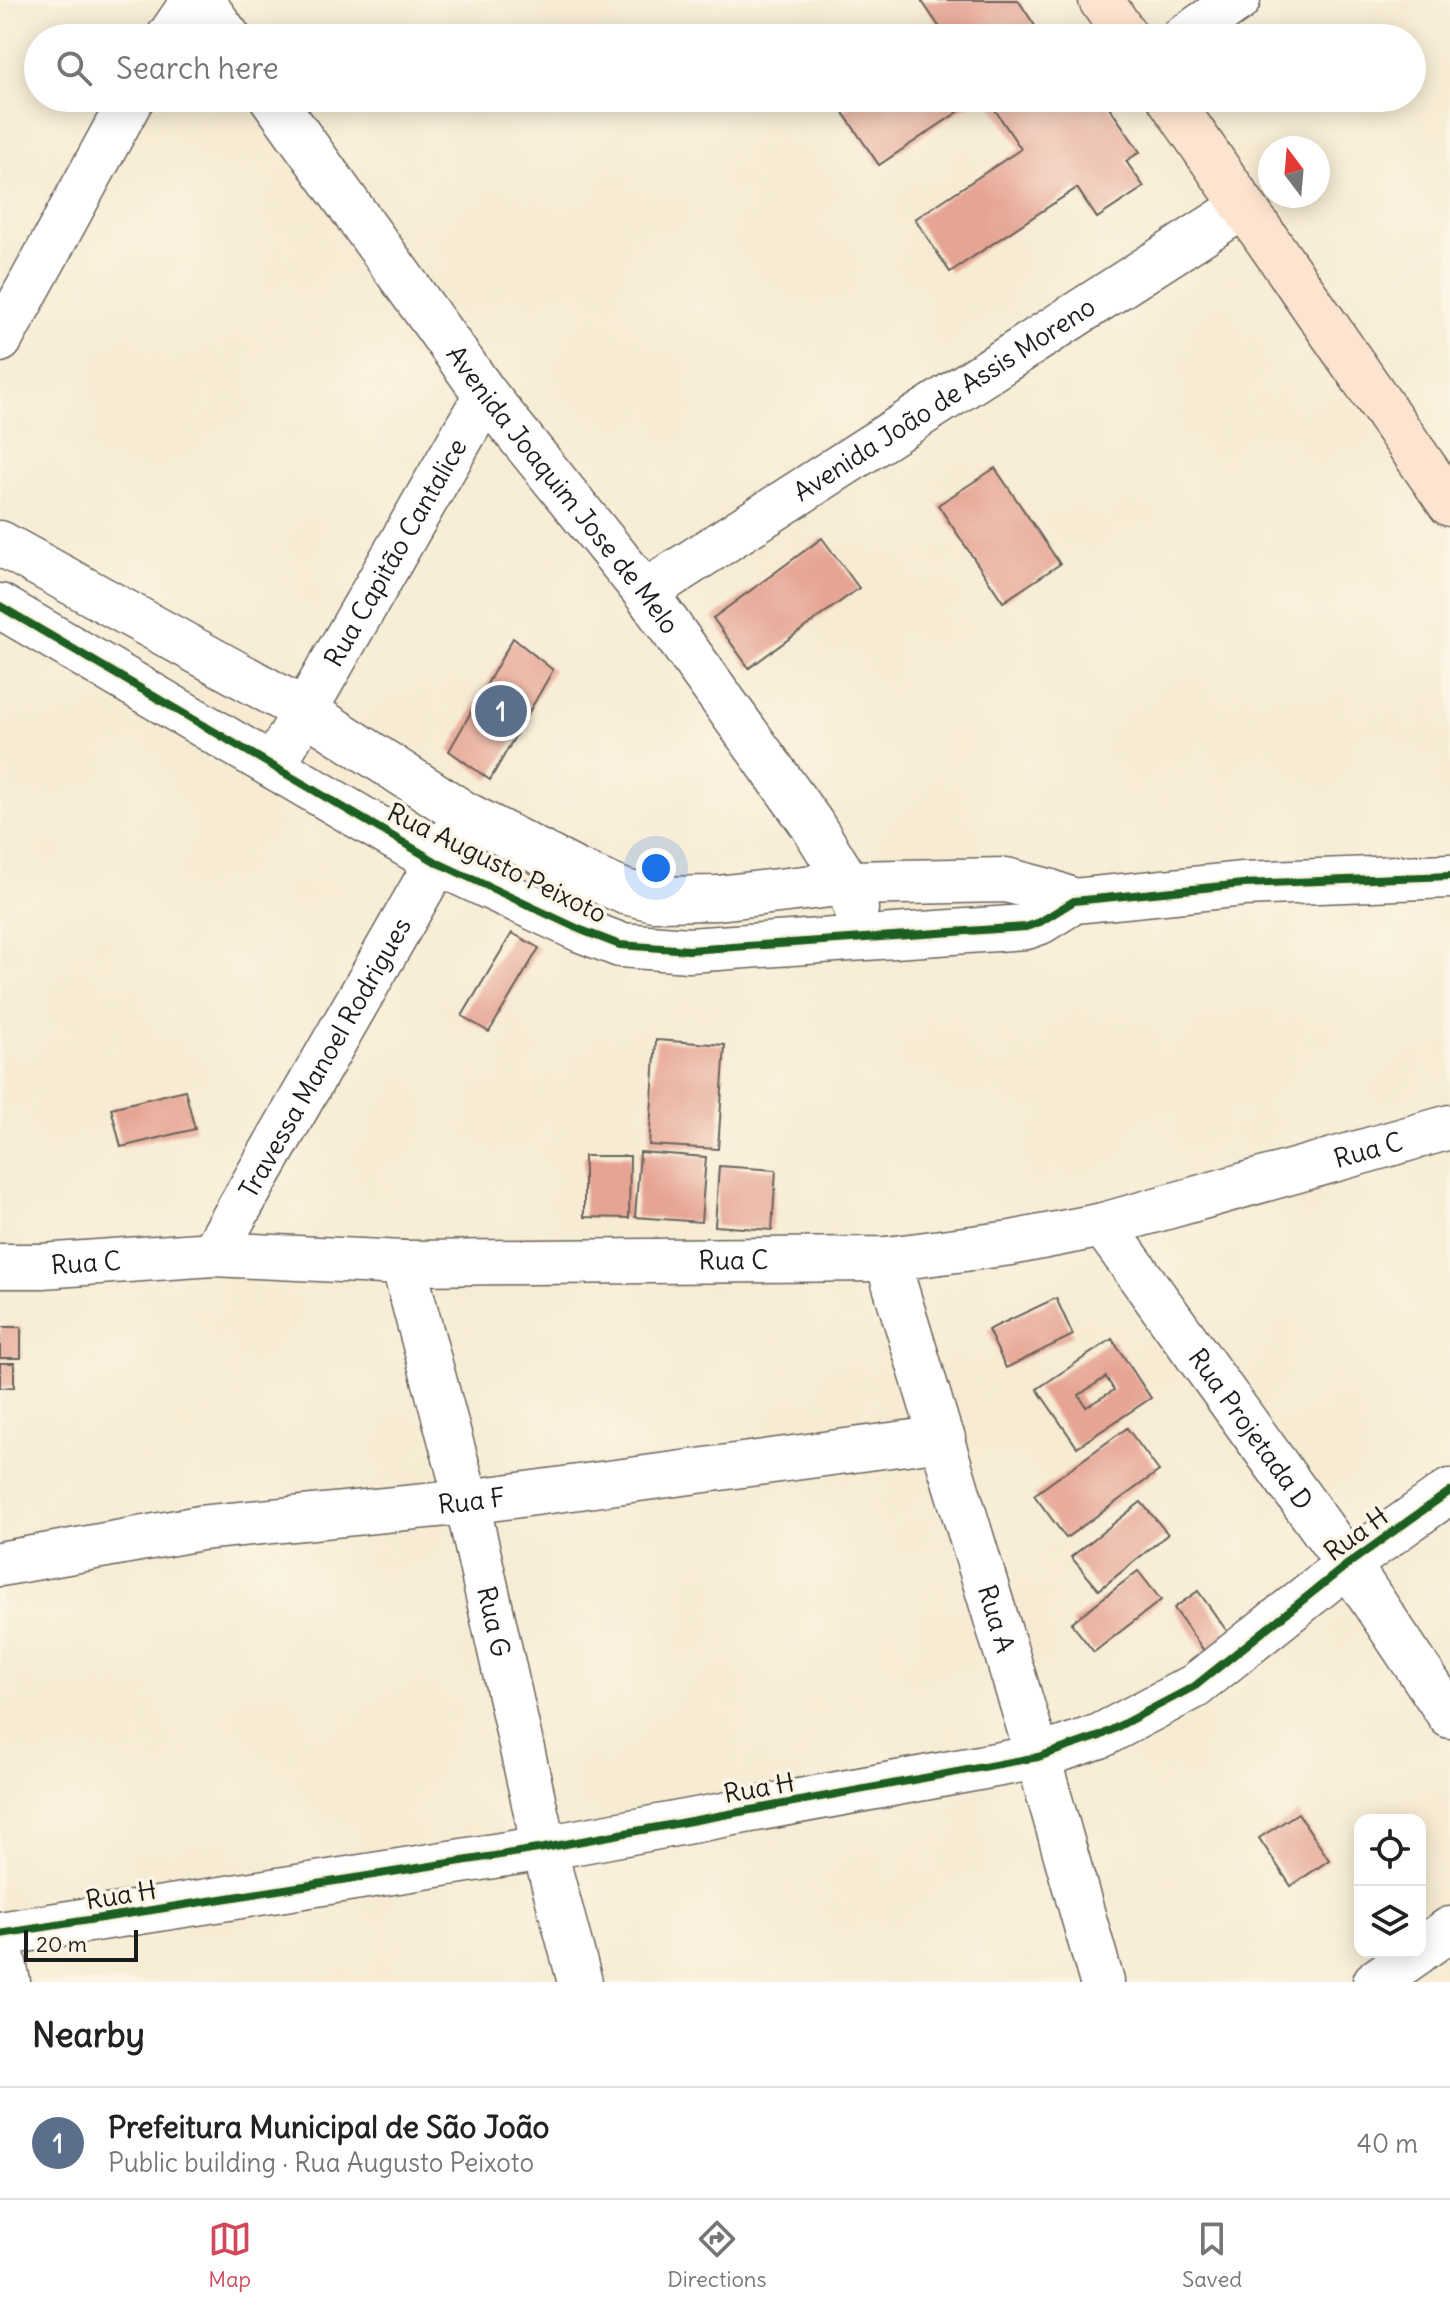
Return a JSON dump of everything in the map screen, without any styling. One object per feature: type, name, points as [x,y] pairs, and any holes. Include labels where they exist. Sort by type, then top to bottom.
[{"type":"street","points":[[178,24],[194,0]]},
{"type":"street","points":[[201,0],[219,24]]},
{"type":"street","points":[[1101,0],[1117,24]]},
{"type":"street","points":[[1203,24],[1238,0]]},
{"type":"street","points":[[0,340],[124,112]]},
{"type":"street","name":"Avenida Joaquim Jose de Melo","points":[[282,112],[486,395],[645,592],[811,823],[848,883],[865,937]]},
{"type":"street","points":[[1179,112],[1447,492]]},
{"type":"street","name":"Avenida João de Assis Moreno","points":[[645,592],[1243,207]]},
{"type":"street","name":"Rua Capitão Cantalice","points":[[273,766],[486,395]]},
{"type":"street","name":"Rua Augusto Peixoto","points":[[0,543],[305,711],[463,813],[625,892],[654,899],[717,898],[848,883],[1006,880],[1074,901]]},
{"type":"street","name":"Rua Augusto Peixoto","points":[[0,606],[438,863],[620,945],[689,950],[1026,927],[1074,901]]},
{"type":"street","name":"Travessa Manoel Rodrigues","points":[[213,1254],[438,863],[463,813]]},
{"type":"street","points":[[1074,901],[1243,884],[1450,876]]},
{"type":"street","name":"Rua C","points":[[0,1266],[213,1254],[403,1263],[887,1259],[1011,1243],[1103,1225],[1450,1127]]},
{"type":"street","name":"Rua Projetada D","points":[[1103,1225],[1348,1564],[1450,1716]]},
{"type":"street","name":"Rua A","points":[[887,1259],[1038,1757],[1102,1982]]},
{"type":"street","name":"Rua G","points":[[403,1263],[467,1502],[544,1848],[580,1982]]},
{"type":"street","name":"Rua F","points":[[0,1564],[200,1528],[467,1502],[943,1438]]},
{"type":"street","name":"Rua H","points":[[0,1934],[544,1848],[1038,1757],[1100,1736],[1195,1686],[1348,1564],[1450,1491]]},
{"type":"street","points":[[1426,1946],[1450,1929]]},
{"type":"street","points":[[0,1944],[8,1982]]},
{"type":"street","points":[[1375,1982],[1409,1958]]},
{"type":"building","points":[[921,0],[1018,0],[1034,24],[937,24]]},
{"type":"building","points":[[843,112],[958,112],[879,165]]},
{"type":"building","points":[[996,112],[1113,112],[1140,152],[1126,161],[1144,187],[1097,218],[1077,188],[950,272],[915,219],[1021,149]]},
{"type":"building","points":[[995,468],[1060,564],[1003,602],[938,505]]},
{"type":"building","points":[[822,538],[859,588],[749,668],[713,618]]},
{"type":"building","points":[[513,638],[553,670],[490,780],[449,751]]},
{"type":"building","points":[[512,933],[539,948],[489,1032],[462,1016]]},
{"type":"building","points":[[656,1040],[725,1045],[718,1149],[649,1145]]},
{"type":"building","points":[[185,1090],[195,1129],[121,1147],[111,1108]]},
{"type":"building","points":[[640,1152],[706,1157],[701,1222],[635,1217]]},
{"type":"building","points":[[584,1156],[630,1156],[629,1218],[584,1217]]},
{"type":"building","points":[[719,1166],[776,1170],[772,1230],[715,1226]]},
{"type":"building","points":[[1056,1298],[1073,1335],[1006,1368],[988,1330]]},
{"type":"building","points":[[0,1327],[21,1327],[21,1358],[0,1358]]},
{"type":"building","points":[[1112,1339],[1151,1398],[1077,1447],[1037,1389]],"holes":[[[1106,1377],[1114,1390],[1086,1407],[1079,1395]]]},
{"type":"building","points":[[0,1363],[14,1363],[14,1387],[0,1388]]},
{"type":"building","points":[[1127,1428],[1159,1471],[1066,1538],[1034,1495]]},
{"type":"building","points":[[1141,1502],[1168,1534],[1099,1590],[1071,1557]]},
{"type":"building","points":[[1138,1571],[1161,1600],[1094,1652],[1071,1623]]},
{"type":"building","points":[[1198,1591],[1234,1641],[1209,1658],[1174,1608]]},
{"type":"building","points":[[1298,1813],[1329,1860],[1291,1886],[1259,1838]]},
{"type":"cycle path","points":[[0,606],[438,863],[620,945],[689,950],[1026,927],[1074,901],[1243,884],[1450,876]]},
{"type":"cycle path","points":[[0,1934],[544,1848],[1038,1757],[1100,1736],[1195,1686],[1348,1564],[1450,1491]]},
{"type":"place","name":"Prefeitura Municipal de São João","points":[[501,711]]}]
